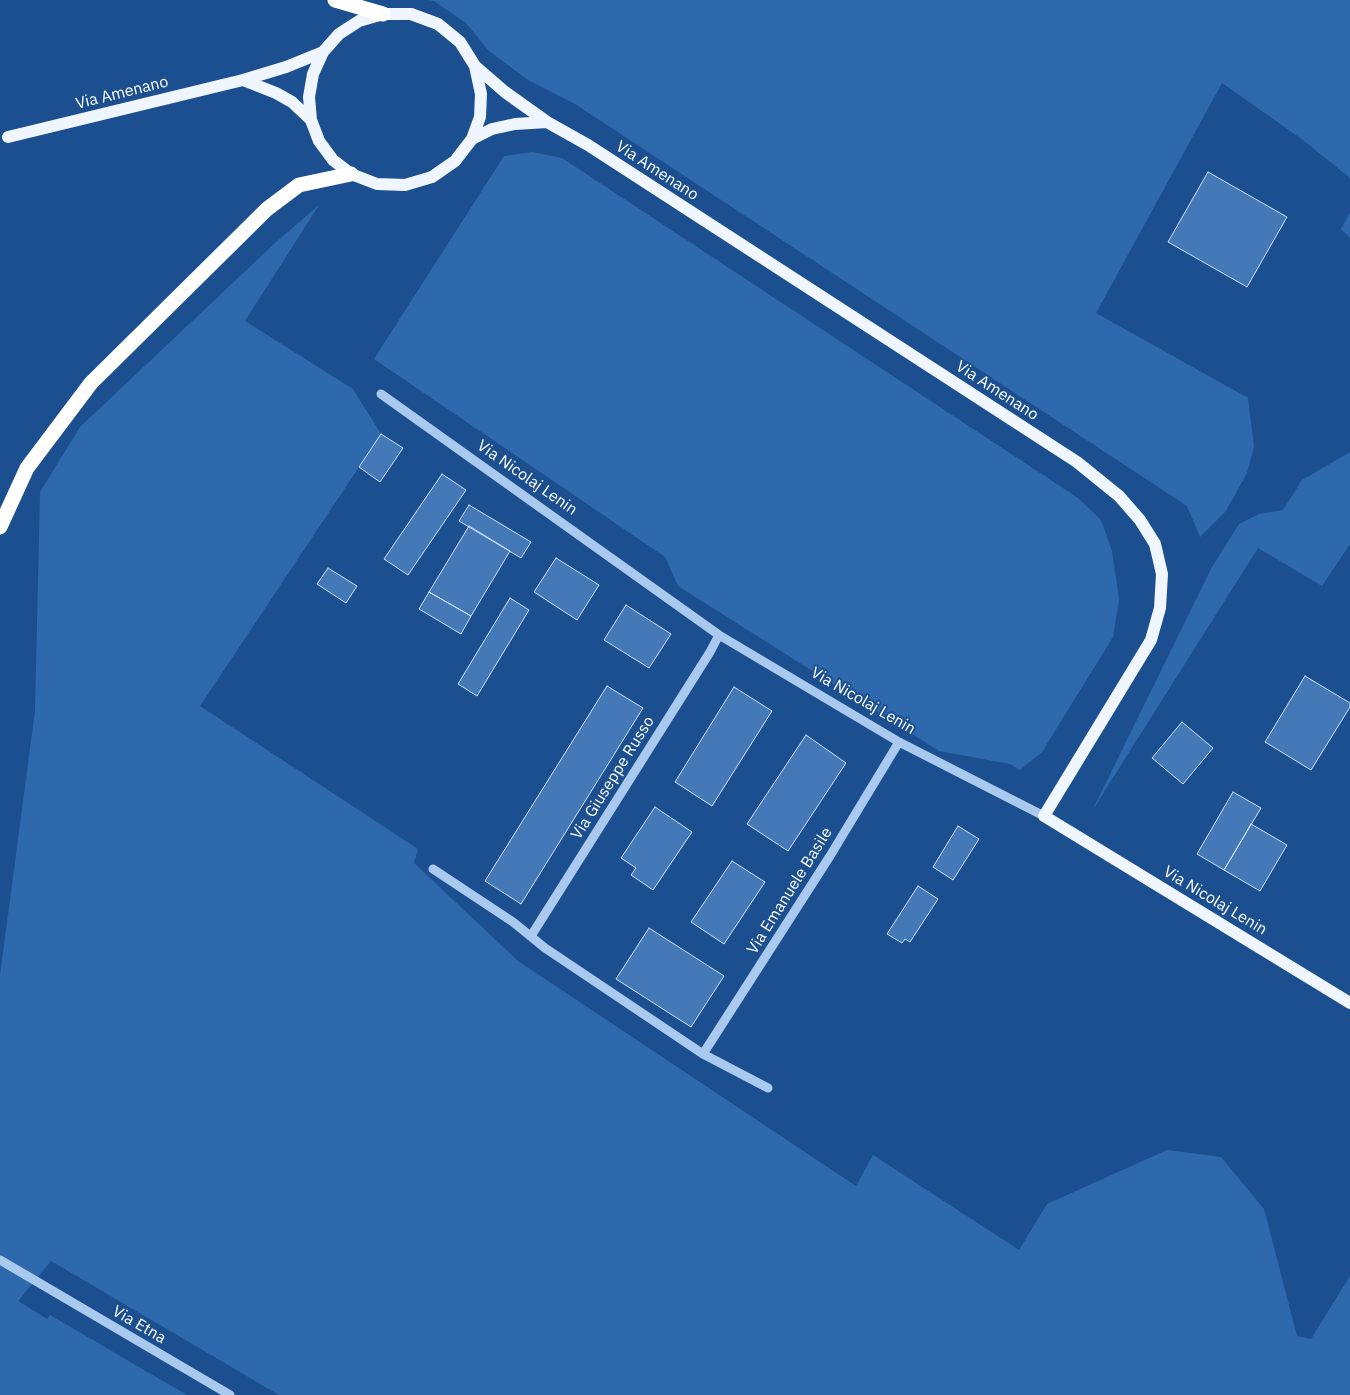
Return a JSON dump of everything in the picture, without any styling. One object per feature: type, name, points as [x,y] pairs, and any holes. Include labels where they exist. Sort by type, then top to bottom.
[{"type":"highway","points":[[335,0],[383,14]]},
{"type":"highway","points":[[0,527],[27,468],[91,383],[267,209],[300,185],[351,174]]},
{"type":"main road","points":[[383,14],[411,14],[438,24],[460,42],[475,66],[482,94],[480,117],[472,138],[455,161],[432,177],[405,185],[377,184],[351,174],[333,160],[319,141],[311,120],[309,97],[313,74],[323,52],[339,34],[359,20],[383,14]]},
{"type":"main road","name":"Via Amenano","points":[[8,137],[243,80],[286,67],[323,52]]},
{"type":"main road","name":"Via Amenano","points":[[475,66],[505,92],[547,122],[588,146],[1077,462],[1119,496],[1140,520],[1155,544],[1162,574],[1160,608],[1151,640],[1044,816]]},
{"type":"main road","points":[[243,80],[276,93],[292,102],[311,120]]},
{"type":"main road","points":[[472,138],[492,129],[515,124],[547,122]]},
{"type":"main road","name":"Via Nicolaj Lenin","points":[[1044,816],[1350,1003]]},
{"type":"street","name":"Via Nicolaj Lenin","points":[[381,394],[719,635],[899,742],[1044,816]]},
{"type":"street","name":"Via Giuseppe Russo","points":[[531,936],[719,635]]},
{"type":"street","name":"Via Emanuele Basile","points":[[703,1054],[830,856],[899,742]]},
{"type":"street","points":[[433,869],[513,922],[545,948],[703,1054],[768,1088]]},
{"type":"street","name":"Via Etna","points":[[0,1260],[230,1395]]},
{"type":"shaded area","points":[[427,0],[1350,0],[1350,178],[1303,140],[1222,83],[1096,313],[1248,398],[1254,446],[1247,473],[1226,511],[1200,537],[1187,506],[575,104],[528,80],[489,51],[466,23],[434,1]]},
{"type":"shaded area","points":[[532,152],[562,158],[1078,498],[1101,520],[1112,551],[1119,599],[1113,637],[1042,752],[1020,770],[1010,764],[939,751],[678,586],[665,557],[374,359],[504,156]]},
{"type":"shaded area","points":[[319,205],[245,321],[353,389],[381,434],[200,706],[418,849],[414,863],[518,961],[856,1186],[873,1155],[1019,1250],[1047,1204],[1167,1150],[1221,1157],[1264,1209],[1297,1336],[1311,1339],[1350,1276],[1350,1395],[279,1395],[51,1261],[18,1301],[47,1319],[50,1315],[187,1395],[0,1395],[0,975],[35,711],[40,492],[80,427],[275,243]]},
{"type":"shaded area","points":[[1350,212],[1350,238],[1341,229]]},
{"type":"shaded area","points":[[1350,452],[1350,544],[1322,586],[1258,548],[1092,811],[1212,567],[1239,524],[1259,514],[1283,510],[1302,480]]},
{"type":"building","points":[[1208,172],[1287,217],[1247,287],[1168,242]]},
{"type":"building","points":[[381,434],[403,448],[380,482],[359,467]]},
{"type":"building","points":[[442,474],[466,490],[408,575],[384,559]]},
{"type":"building","points":[[469,505],[531,542],[521,558],[459,521]]},
{"type":"building","points":[[469,526],[510,551],[471,616],[429,592]]},
{"type":"building","points":[[556,558],[599,585],[577,620],[534,592]]},
{"type":"building","points":[[328,568],[357,586],[346,603],[317,584]]},
{"type":"building","points":[[429,592],[471,616],[461,634],[419,609]]},
{"type":"building","points":[[510,598],[529,610],[477,696],[458,684]]},
{"type":"building","points":[[626,605],[671,634],[649,668],[604,640]]},
{"type":"building","points":[[1305,676],[1350,703],[1350,707],[1311,770],[1265,742]]},
{"type":"building","points":[[607,686],[643,708],[521,904],[485,881]]},
{"type":"building","points":[[734,687],[772,711],[712,806],[675,782]]},
{"type":"building","points":[[1182,722],[1213,748],[1183,784],[1152,758]]},
{"type":"building","points":[[806,735],[846,763],[788,851],[747,824]]},
{"type":"building","points":[[1233,792],[1261,808],[1224,870],[1197,854]]},
{"type":"building","points":[[655,807],[692,832],[653,890],[631,875],[636,868],[621,858]]},
{"type":"building","points":[[1251,824],[1287,845],[1260,891],[1224,870]]},
{"type":"building","points":[[958,826],[979,839],[953,880],[933,867]]},
{"type":"building","points":[[732,861],[765,882],[724,944],[691,922]]},
{"type":"building","points":[[918,886],[938,899],[910,942],[905,939],[902,943],[887,934]]},
{"type":"building","points":[[649,928],[724,976],[691,1027],[616,979]]}]
